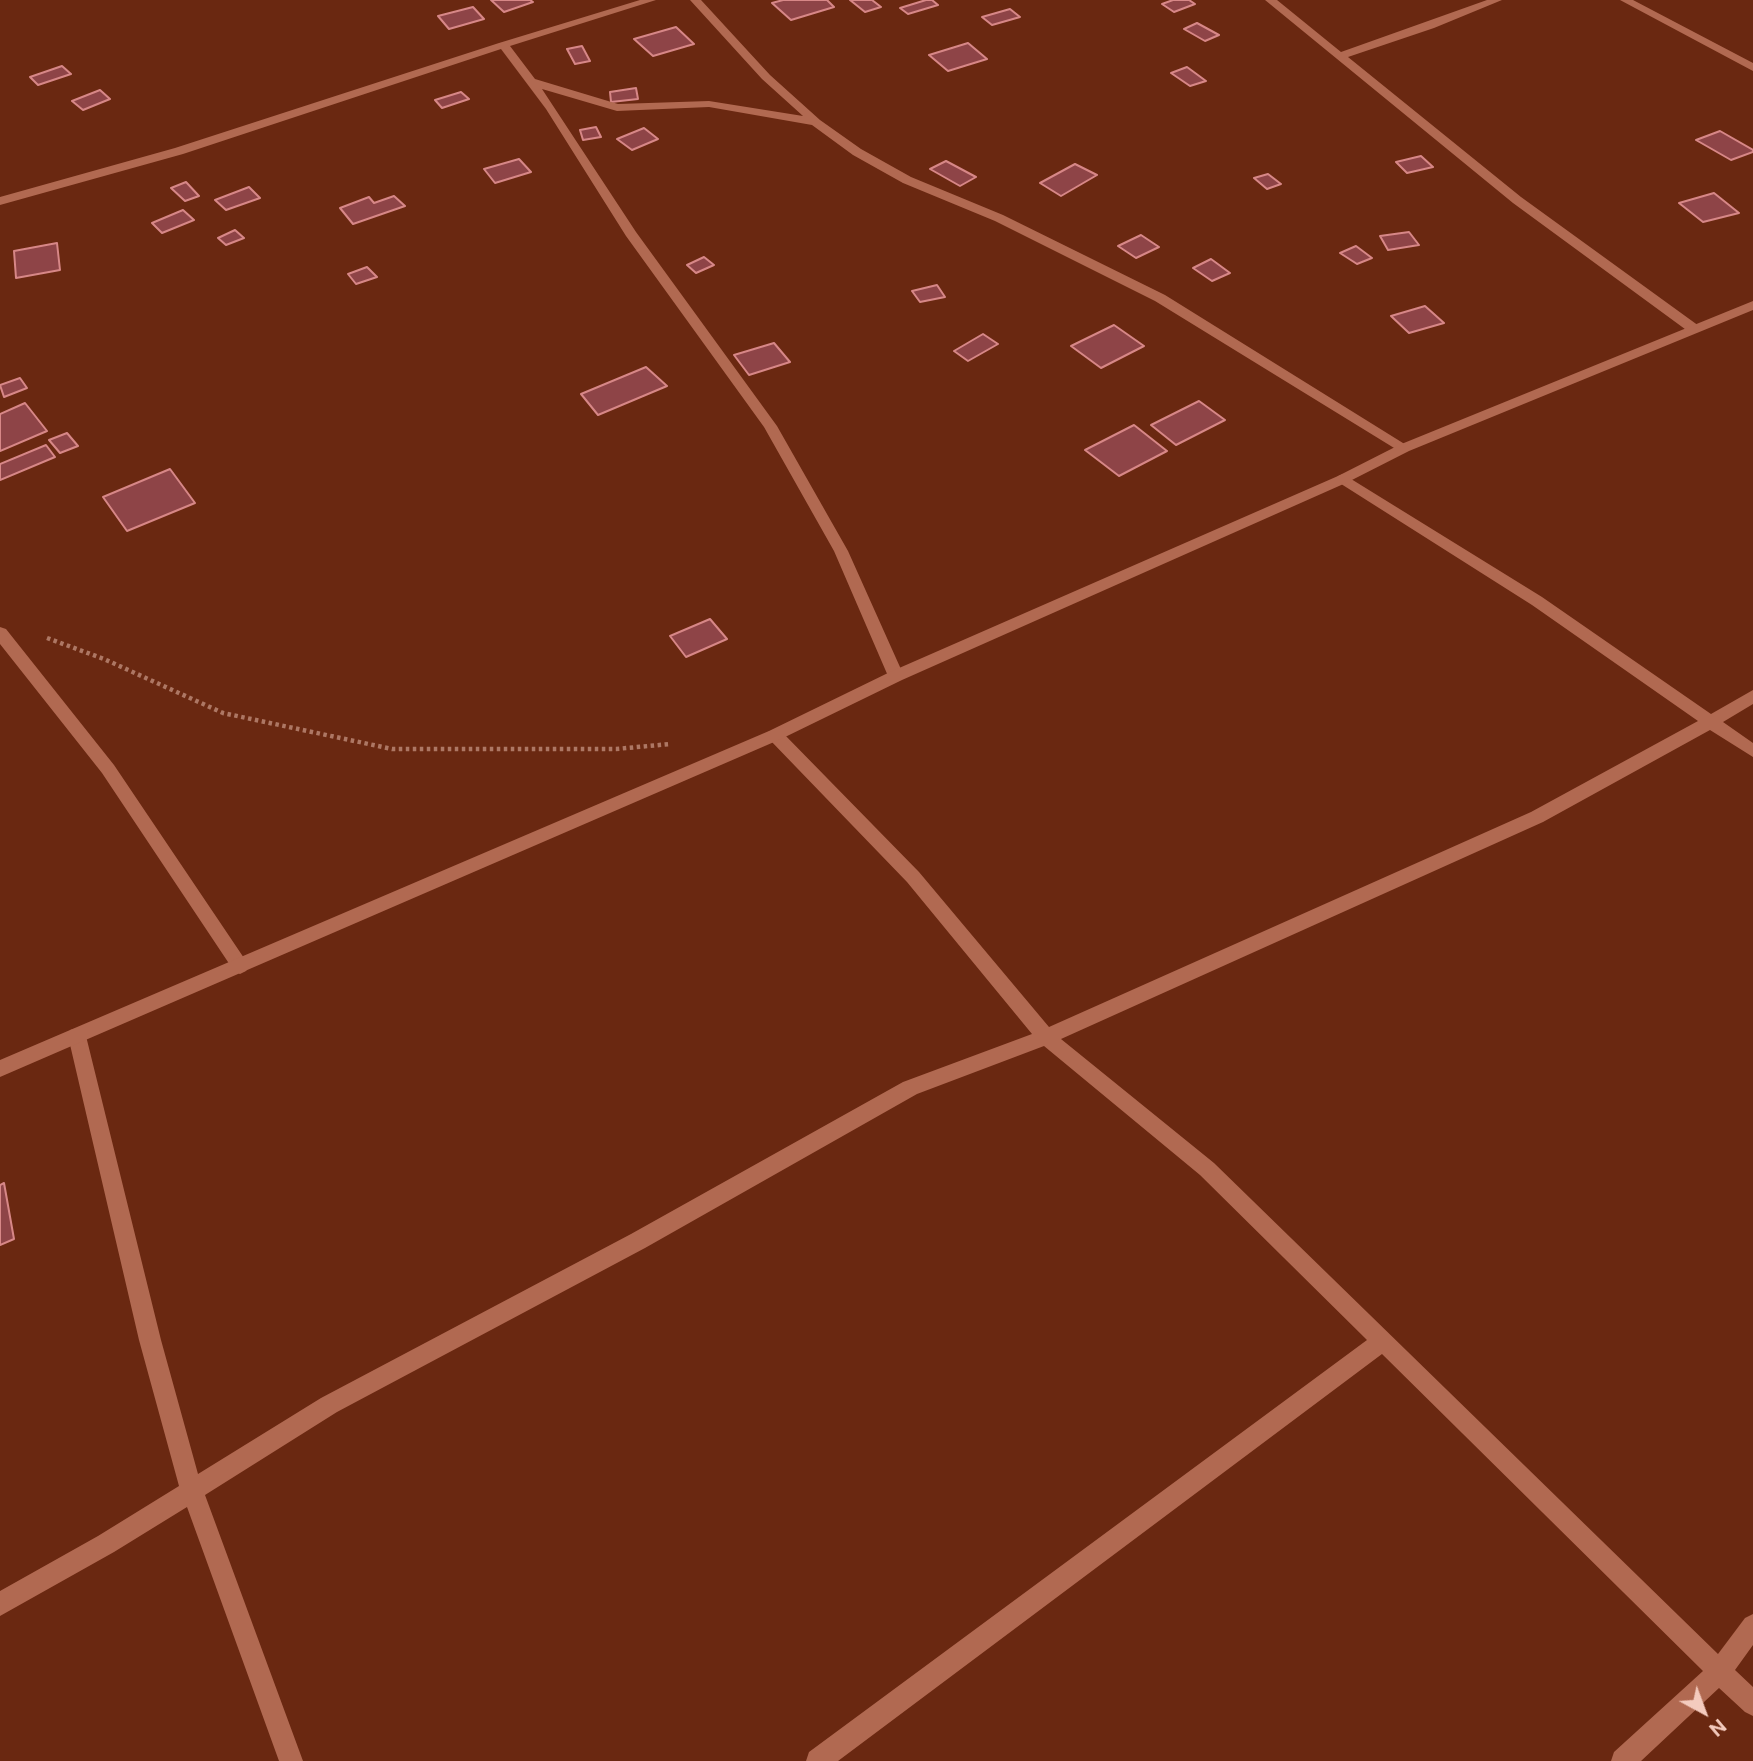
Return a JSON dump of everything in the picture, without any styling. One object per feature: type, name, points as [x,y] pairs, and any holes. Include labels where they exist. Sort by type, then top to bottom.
[{"type":"street","points":[[0,201],[179,151],[503,45],[651,0]]},
{"type":"street","points":[[695,0],[766,77],[816,122],[857,152],[907,180],[999,218],[1160,298],[1404,448]]},
{"type":"street","points":[[1270,0],[1517,200],[1694,329]]},
{"type":"street","points":[[1341,56],[1497,0]]},
{"type":"street","points":[[1625,0],[1753,68]]},
{"type":"street","points":[[503,45],[532,82],[603,186],[630,233],[770,426],[841,551],[896,676]]},
{"type":"street","points":[[532,82],[617,108],[709,104],[816,122]]},
{"type":"street","points":[[0,1069],[775,735],[896,676],[1343,479],[1404,448],[1753,305]]},
{"type":"street","points":[[1343,479],[1536,601],[1753,751]]},
{"type":"street","points":[[0,633],[108,769],[240,966]]},
{"type":"street","points":[[0,1604],[106,1544],[330,1405],[638,1241],[910,1088],[1046,1037],[1537,817],[1711,722],[1753,696]]},
{"type":"street","points":[[775,735],[913,877],[1046,1037],[1207,1168],[1753,1704]]},
{"type":"street","points":[[77,1036],[150,1339],[192,1491],[291,1761]]},
{"type":"street","points":[[818,1761],[1384,1340]]},
{"type":"street","points":[[1623,1761],[1720,1671],[1753,1626]]},
{"type":"path","points":[[39,635],[104,659],[223,713],[392,750],[616,749],[682,743]]},
{"type":"building","points":[[491,0],[530,0],[533,2],[504,12]]},
{"type":"building","points":[[783,0],[827,0],[834,7],[791,20],[772,3]]},
{"type":"building","points":[[850,0],[872,0],[881,7],[865,12]]},
{"type":"building","points":[[932,0],[938,5],[908,14],[900,8]]},
{"type":"building","points":[[1173,0],[1189,0],[1195,4],[1174,12],[1162,4]]},
{"type":"building","points":[[473,7],[484,19],[449,29],[438,16]]},
{"type":"building","points":[[1010,9],[1020,17],[992,25],[982,17]]},
{"type":"building","points":[[1197,23],[1219,35],[1205,41],[1184,29]]},
{"type":"building","points":[[676,27],[694,44],[653,56],[634,39]]},
{"type":"building","points":[[968,43],[987,59],[948,71],[929,55]]},
{"type":"building","points":[[582,46],[590,61],[575,64],[567,49]]},
{"type":"building","points":[[62,66],[71,74],[38,85],[30,77]]},
{"type":"building","points":[[1187,67],[1206,81],[1190,86],[1171,73]]},
{"type":"building","points":[[636,88],[638,99],[611,102],[610,92]]},
{"type":"building","points":[[100,90],[110,99],[83,110],[72,101]]},
{"type":"building","points":[[461,92],[469,99],[442,108],[435,100]]},
{"type":"building","points":[[596,127],[601,137],[583,140],[580,130]]},
{"type":"building","points":[[644,128],[658,139],[632,150],[617,139]]},
{"type":"building","points":[[1720,131],[1753,152],[1731,160],[1696,140]]},
{"type":"building","points":[[1421,156],[1433,167],[1407,173],[1396,162]]},
{"type":"building","points":[[519,159],[531,172],[495,183],[484,169]]},
{"type":"building","points":[[946,161],[976,177],[960,186],[930,169]]},
{"type":"building","points":[[1075,164],[1097,175],[1061,196],[1040,183]]},
{"type":"building","points":[[1268,174],[1281,184],[1267,189],[1254,178]]},
{"type":"building","points":[[186,182],[199,196],[185,201],[171,188]]},
{"type":"building","points":[[249,187],[260,198],[226,210],[215,200]]},
{"type":"building","points":[[1714,193],[1739,213],[1703,222],[1679,203]]},
{"type":"building","points":[[394,196],[405,206],[353,224],[340,208],[369,197],[374,203]]},
{"type":"building","points":[[183,210],[194,220],[162,233],[152,223]]},
{"type":"building","points":[[235,230],[244,238],[226,245],[218,238]]},
{"type":"building","points":[[1409,232],[1419,245],[1388,250],[1380,236]]},
{"type":"building","points":[[1141,235],[1159,247],[1136,258],[1118,246]]},
{"type":"building","points":[[57,243],[60,270],[16,278],[14,251]]},
{"type":"building","points":[[1356,246],[1372,258],[1357,264],[1340,253]]},
{"type":"building","points":[[704,257],[714,265],[696,273],[687,265]]},
{"type":"building","points":[[1211,259],[1230,273],[1212,281],[1193,268]]},
{"type":"building","points":[[367,267],[377,277],[356,284],[348,274]]},
{"type":"building","points":[[937,285],[945,297],[920,302],[912,291]]},
{"type":"building","points":[[1425,306],[1444,323],[1409,333],[1391,316]]},
{"type":"building","points":[[1114,325],[1144,346],[1101,368],[1071,346]]},
{"type":"building","points":[[983,334],[998,344],[968,361],[954,351]]},
{"type":"building","points":[[774,343],[790,362],[749,375],[734,355]]},
{"type":"building","points":[[646,367],[667,386],[598,415],[581,394]]},
{"type":"building","points":[[20,378],[27,388],[4,397],[0,385]]},
{"type":"building","points":[[1199,401],[1225,420],[1176,445],[1151,425]]},
{"type":"building","points":[[25,403],[47,431],[0,451],[0,414]]},
{"type":"building","points":[[1134,425],[1167,451],[1119,476],[1085,450]]},
{"type":"building","points":[[67,433],[78,446],[60,453],[49,440]]},
{"type":"building","points":[[46,445],[55,457],[0,480],[0,464]]},
{"type":"building","points":[[170,469],[195,503],[127,531],[103,497]]},
{"type":"building","points":[[710,619],[727,639],[686,657],[670,636]]},
{"type":"building","points":[[4,1183],[14,1239],[0,1245],[0,1185]]}]
